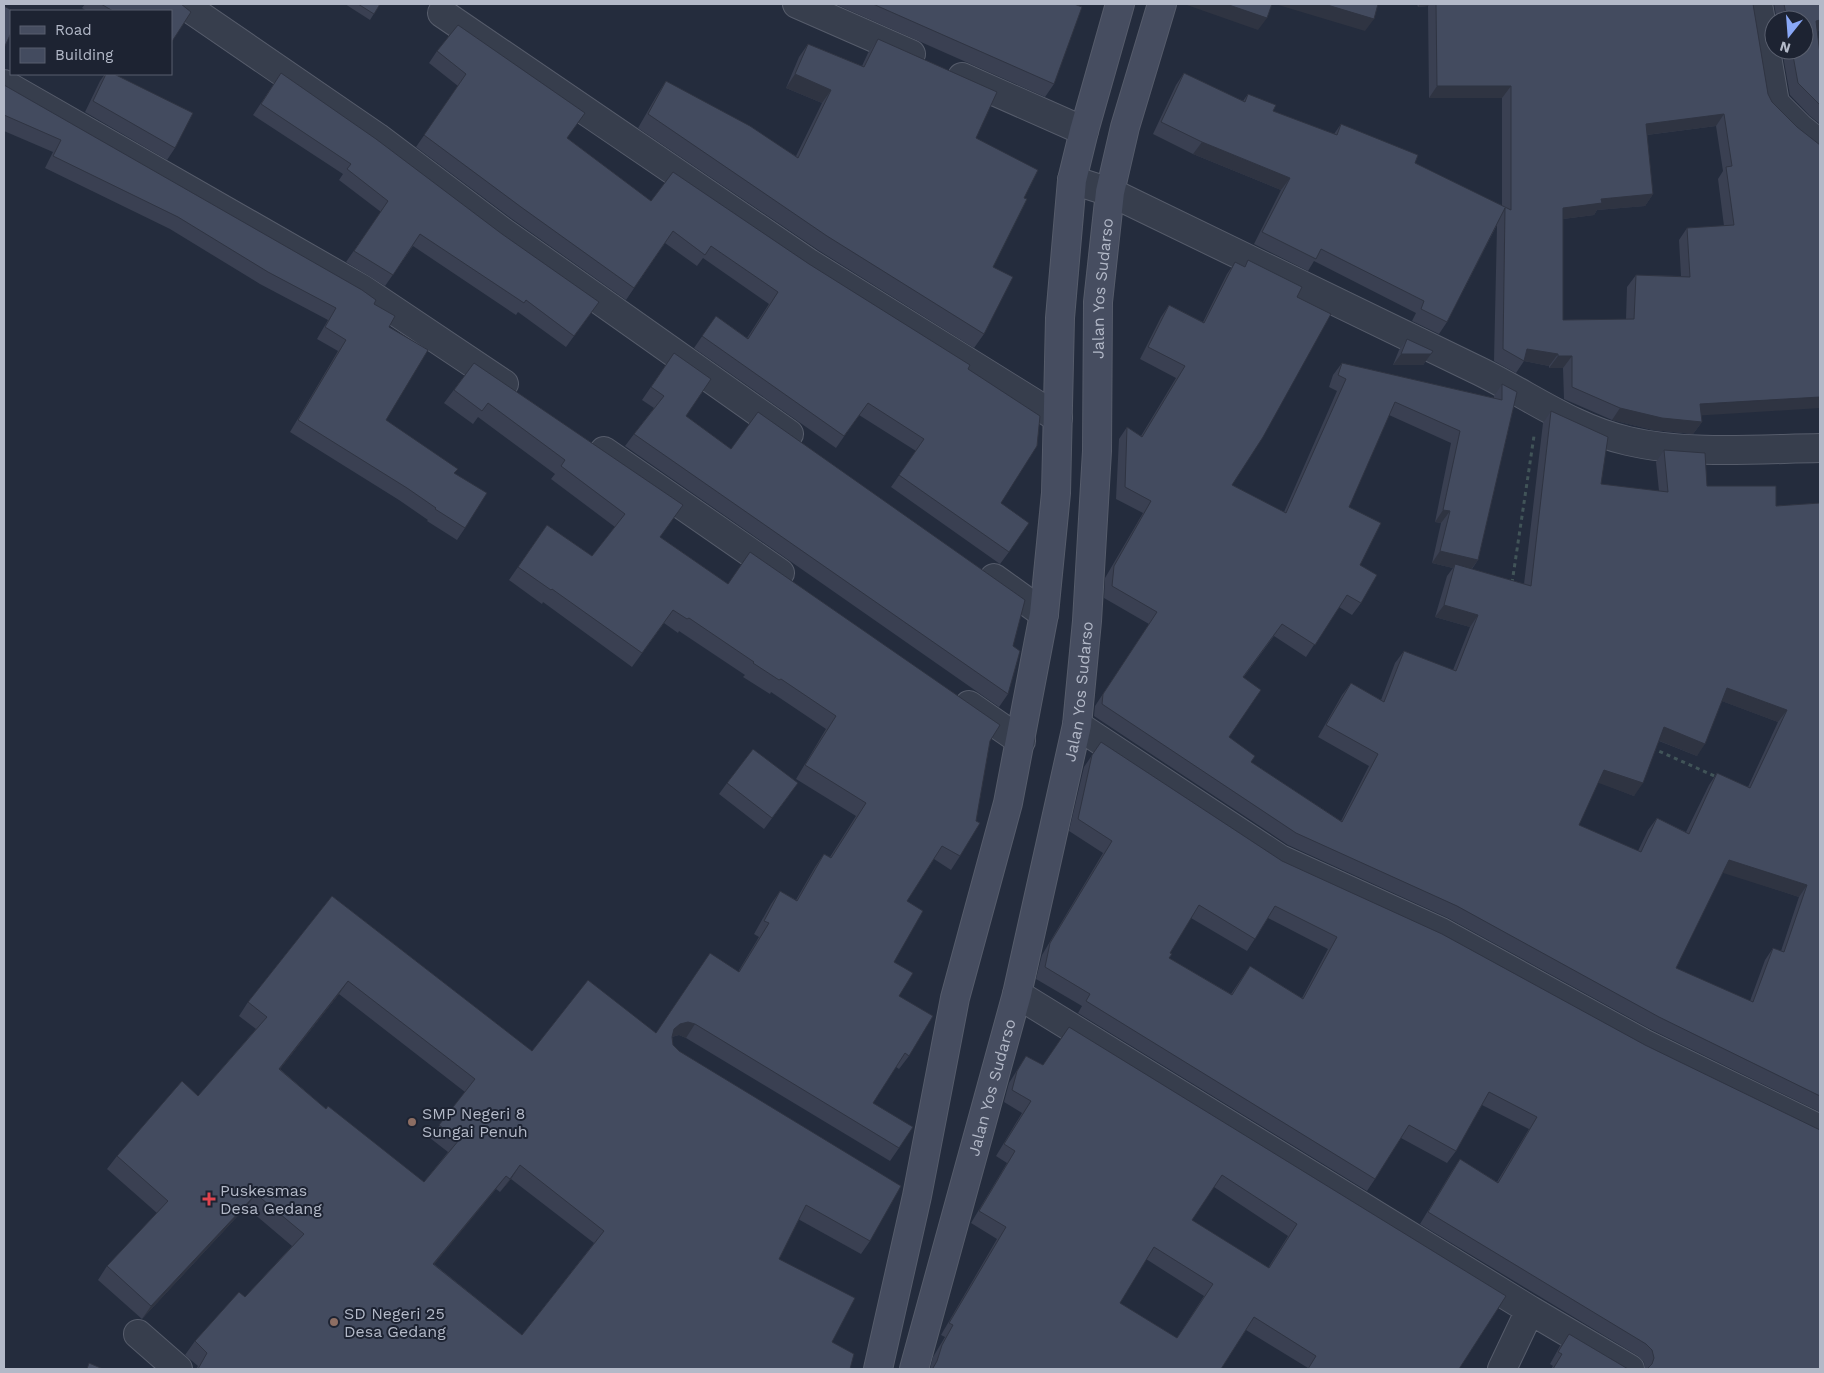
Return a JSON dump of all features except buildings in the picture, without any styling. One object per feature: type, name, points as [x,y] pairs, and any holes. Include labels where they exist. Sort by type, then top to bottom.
[{"type":"main road","points":[[878,1369],[917,1196],[955,998],[1008,803],[1044,614],[1056,493],[1060,318],[1072,180],[1120,4]]},
{"type":"main road","name":"Jalan Yos Sudarso","points":[[914,1369],[1017,994],[1077,725],[1087,620],[1097,451],[1098,302],[1110,192],[1125,127],[1162,4]]},
{"type":"street","points":[[183,4],[377,137],[503,232],[808,448]]},
{"type":"street","points":[[798,4],[1084,131]]},
{"type":"street","points":[[1758,4],[1775,103],[1800,128],[1820,144]]},
{"type":"street","points":[[442,14],[809,263],[1058,418]]},
{"type":"street","points":[[4,84],[362,289],[528,400]]},
{"type":"street","points":[[1072,180],[1110,192],[1488,375],[1563,418],[1602,434],[1644,444],[1699,449],[1820,448]]},
{"type":"street","points":[[586,439],[800,587]]},
{"type":"street","points":[[970,562],[1044,614]]},
{"type":"street","points":[[947,689],[1021,740]]},
{"type":"street","points":[[1077,725],[1280,859],[1441,932],[1643,1043],[1820,1129]]},
{"type":"street","points":[[1017,994],[1530,1310],[1630,1369]]},
{"type":"street","points":[[892,1181],[917,1196]]},
{"type":"street","points":[[1502,1369],[1530,1310]]},
{"type":"street","points":[[138,1334],[178,1369]]},
{"type":"path","points":[[1511,589],[1539,404]]},
{"type":"path","points":[[1645,744],[1724,780]]},
{"type":"place","name":"SMP Negeri 8 Sungai Penuh","points":[[412,1122]]},
{"type":"place","name":"Puskesmas Desa Gedang","points":[[209,1199]]},
{"type":"place","name":"SD Negeri 25 Desa Gedang","points":[[334,1322]]}]
